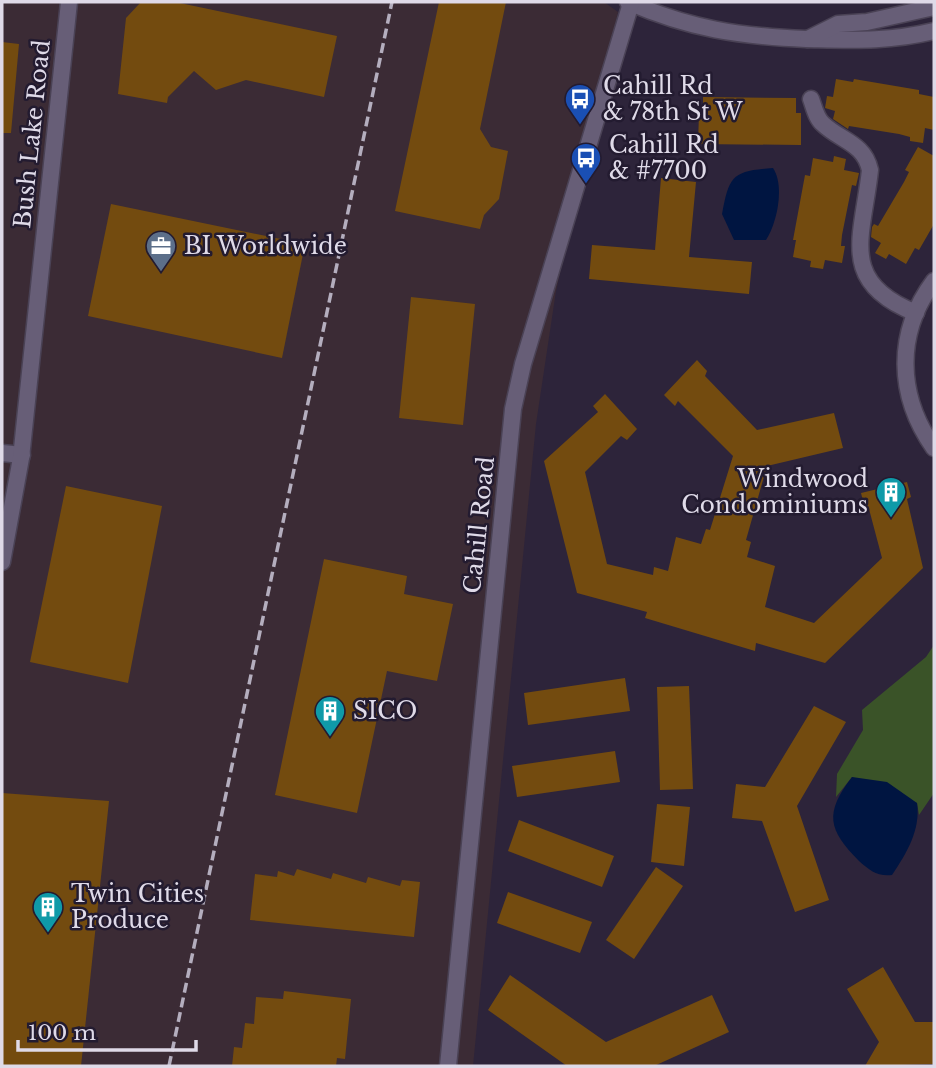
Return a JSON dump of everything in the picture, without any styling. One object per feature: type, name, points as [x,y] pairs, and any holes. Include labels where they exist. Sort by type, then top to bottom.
[{"type":"street","name":"Bush Lake Road","points":[[2,562],[22,455],[69,2]]},
{"type":"street","points":[[629,2],[728,34],[866,42],[934,31]]},
{"type":"street","name":"Cahill Road","points":[[448,1066],[513,409],[523,364],[629,2]]},
{"type":"street","points":[[808,38],[838,24],[867,22],[934,7]]},
{"type":"street","points":[[811,99],[823,124],[844,136],[863,152],[868,160],[870,170],[859,238],[862,261],[869,282],[889,301],[916,313]]},
{"type":"street","points":[[934,281],[916,313],[905,354],[909,400],[917,422],[934,448]]},
{"type":"street","points":[[2,453],[22,455]]},
{"type":"shaded area","points":[[2,2],[604,2],[618,12],[556,291],[536,424],[473,1066],[2,1066]]},
{"type":"green space","points":[[934,645],[934,793],[919,815],[917,803],[852,777],[836,797],[837,774],[863,730],[862,710],[926,657]]},
{"type":"water","points":[[773,168],[779,184],[779,194],[770,233],[766,240],[734,240],[722,214],[731,183],[735,177],[749,171]]},
{"type":"water","points":[[852,777],[887,782],[917,803],[915,832],[892,875],[878,874],[866,867],[849,850],[836,830],[833,821],[837,801]]},
{"type":"building","points":[[141,2],[175,2],[337,36],[324,97],[246,80],[216,90],[194,71],[168,97],[167,103],[118,94],[126,18]]},
{"type":"building","points":[[439,2],[506,2],[480,129],[491,147],[508,151],[499,199],[484,215],[480,229],[395,211]]},
{"type":"building","points":[[2,42],[19,44],[11,133],[2,133]]},
{"type":"building","points":[[836,79],[853,82],[854,79],[919,90],[919,94],[934,97],[934,130],[925,128],[923,143],[910,141],[910,137],[899,134],[849,126],[848,129],[833,119],[835,111],[825,108],[827,96],[833,97]]},
{"type":"building","points":[[703,97],[796,98],[796,113],[801,113],[801,145],[698,144],[699,113],[703,113]]},
{"type":"building","points":[[918,147],[934,156],[934,224],[919,250],[915,248],[906,264],[889,254],[886,259],[875,253],[881,243],[871,237],[872,227],[874,224],[878,226],[904,182],[909,172],[905,170]]},
{"type":"building","points":[[834,156],[846,159],[844,170],[859,173],[856,186],[852,185],[842,235],[841,246],[845,246],[842,263],[825,260],[823,269],[810,267],[811,261],[793,257],[796,240],[793,240],[805,175],[810,176],[813,158],[833,162]]},
{"type":"building","points":[[661,178],[696,182],[689,257],[752,262],[749,294],[589,279],[592,245],[655,250]]},
{"type":"building","points":[[111,204],[305,244],[282,358],[88,316]]},
{"type":"building","points":[[411,297],[475,304],[463,425],[399,418]]},
{"type":"building","name":"Windwood Condominiums","points":[[697,360],[707,371],[705,376],[757,430],[834,413],[843,448],[767,466],[746,540],[751,542],[747,557],[775,566],[765,607],[814,623],[882,558],[869,509],[865,509],[861,493],[907,482],[911,497],[907,499],[923,568],[825,663],[756,643],[755,651],[645,618],[647,612],[577,593],[544,461],[598,412],[593,406],[605,394],[637,429],[627,440],[621,436],[585,472],[607,564],[653,575],[654,567],[668,571],[676,537],[701,544],[706,529],[710,530],[733,456],[678,401],[675,406],[664,395]]},
{"type":"building","points":[[66,486],[162,506],[128,683],[30,662]]},
{"type":"building","name":"SICO","points":[[324,559],[407,576],[404,594],[453,604],[437,681],[387,671],[357,813],[275,795]]},
{"type":"building","points":[[625,678],[630,711],[528,725],[524,693]]},
{"type":"building","points":[[689,686],[693,789],[660,790],[657,687]]},
{"type":"building","points":[[814,706],[846,722],[797,806],[829,900],[795,912],[762,821],[732,818],[736,784],[765,787]]},
{"type":"building","points":[[615,751],[620,782],[517,797],[512,766]]},
{"type":"building","name":"Twin Cities Produce","points":[[2,793],[109,801],[81,1066],[2,1066]]},
{"type":"building","points":[[657,804],[690,807],[684,866],[651,862]]},
{"type":"building","points":[[519,820],[614,856],[602,887],[508,851]]},
{"type":"building","points":[[656,867],[683,886],[634,959],[606,940]]},
{"type":"building","points":[[297,869],[331,879],[333,873],[366,883],[368,877],[400,886],[402,880],[420,882],[414,937],[250,920],[255,874],[277,877],[278,871],[294,876]]},
{"type":"building","points":[[508,892],[592,922],[580,953],[497,923]]},
{"type":"building","points":[[883,967],[915,1022],[934,1022],[934,1064],[865,1066],[879,1042],[847,989]]},
{"type":"building","points":[[510,975],[606,1042],[712,995],[729,1032],[654,1066],[567,1066],[488,1010]]},
{"type":"building","points":[[284,991],[351,999],[345,1059],[337,1058],[336,1066],[232,1066],[234,1047],[242,1048],[245,1023],[254,1024],[256,997],[283,999]]},
{"type":"railway","points":[[169,1066],[392,2]]},
{"type":"place","name":"Cahill Rd & 78th St W","points":[[580,126]]},
{"type":"place","name":"Cahill Rd & #7700","points":[[586,185]]},
{"type":"place","name":"BI Worldwide","points":[[161,273]]},
{"type":"place","name":"Windwood Condominiums","points":[[891,519]]},
{"type":"place","name":"SICO","points":[[330,738]]},
{"type":"place","name":"Twin Cities Produce","points":[[48,934]]}]
